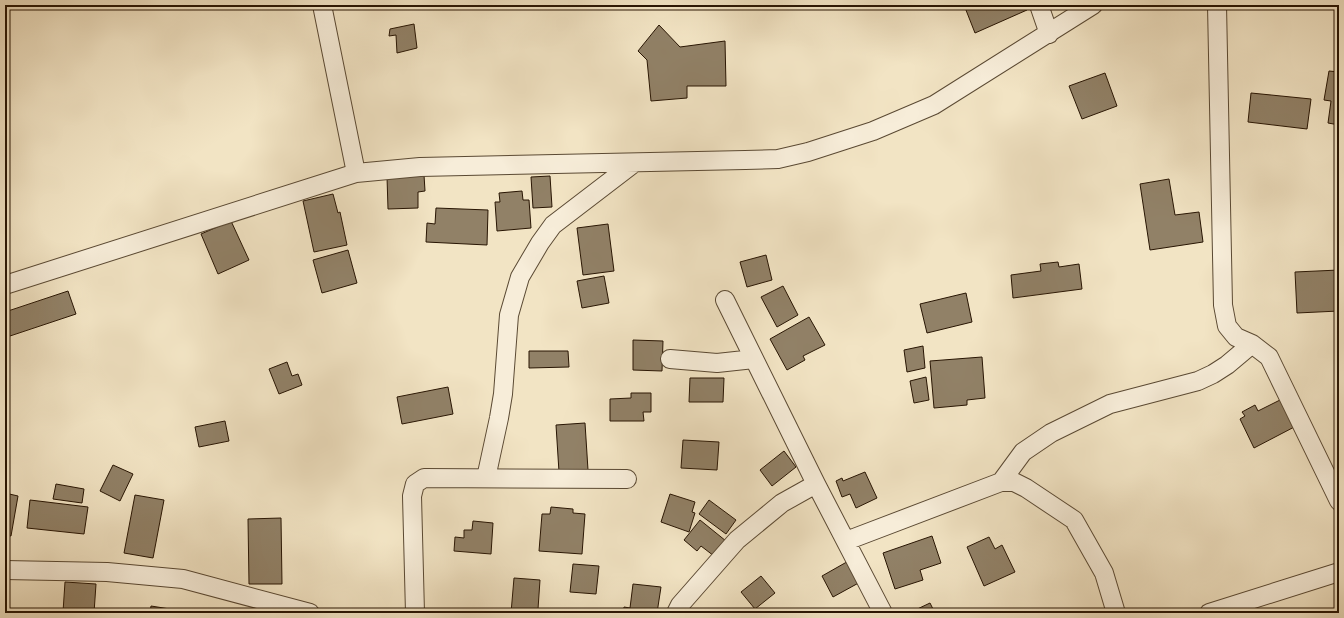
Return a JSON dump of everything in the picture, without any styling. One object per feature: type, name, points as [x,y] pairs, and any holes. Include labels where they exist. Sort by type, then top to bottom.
[{"type":"street","points":[[322,5],[356,173]]},
{"type":"street","points":[[1039,5],[1049,34]]},
{"type":"street","points":[[5,285],[356,173],[420,167],[778,159],[808,152],[873,131],[934,105],[1094,5]]},
{"type":"street","points":[[1217,5],[1223,305],[1227,326],[1236,337],[1252,344],[1269,357],[1339,501]]},
{"type":"street","points":[[486,478],[503,394],[509,315],[520,277],[540,243],[553,225],[634,163]]},
{"type":"street","points":[[725,300],[816,484],[883,613]]},
{"type":"street","points":[[1001,482],[1023,452],[1051,433],[1110,404],[1198,381],[1227,365],[1252,344]]},
{"type":"street","points":[[670,359],[717,363],[754,359]]},
{"type":"street","points":[[415,613],[412,496],[415,484],[424,478],[627,479]]},
{"type":"street","points":[[846,540],[1001,482],[1014,482],[1026,488],[1074,520],[1104,573],[1116,613]]},
{"type":"street","points":[[676,613],[680,605],[737,540],[782,503],[816,484]]},
{"type":"street","points":[[5,570],[107,572],[183,579],[310,613]]},
{"type":"street","points":[[1209,613],[1339,572]]},
{"type":"building","points":[[964,5],[1025,5],[1027,10],[975,33]]},
{"type":"building","points":[[414,24],[417,48],[397,53],[396,35],[389,36],[390,29]]},
{"type":"building","points":[[659,25],[680,47],[725,41],[726,86],[687,86],[687,98],[651,101],[647,60],[638,51]]},
{"type":"building","points":[[1329,71],[1339,72],[1339,125],[1328,123],[1331,101],[1324,100]]},
{"type":"building","points":[[1105,73],[1117,106],[1082,119],[1069,86]]},
{"type":"building","points":[[1251,93],[1311,99],[1307,129],[1248,122]]},
{"type":"building","points":[[424,175],[425,191],[418,192],[418,208],[388,209],[387,177]]},
{"type":"building","points":[[550,176],[552,207],[533,208],[531,177]]},
{"type":"building","points":[[1169,179],[1175,215],[1199,212],[1203,242],[1150,250],[1140,184]]},
{"type":"building","points":[[522,191],[523,200],[529,200],[531,228],[497,231],[495,202],[500,202],[499,193]]},
{"type":"building","points":[[333,194],[338,213],[340,212],[347,245],[314,252],[303,201]]},
{"type":"building","points":[[436,208],[488,210],[487,245],[426,242],[427,223],[435,224]]},
{"type":"building","points":[[231,221],[249,260],[218,274],[201,234]]},
{"type":"building","points":[[608,224],[614,271],[583,275],[577,228]]},
{"type":"building","points":[[348,250],[357,283],[322,293],[313,260]]},
{"type":"building","points":[[766,255],[772,280],[747,287],[740,262]]},
{"type":"building","points":[[1058,262],[1059,267],[1079,264],[1082,289],[1013,298],[1011,275],[1041,271],[1040,264]]},
{"type":"building","points":[[1339,270],[1339,311],[1297,313],[1295,272]]},
{"type":"building","points":[[604,276],[609,303],[582,308],[577,281]]},
{"type":"building","points":[[783,286],[798,315],[777,327],[761,297]]},
{"type":"building","points":[[68,291],[76,314],[7,337],[5,332],[5,312]]},
{"type":"building","points":[[966,293],[972,322],[927,333],[920,304]]},
{"type":"building","points":[[809,317],[825,345],[803,356],[805,360],[787,370],[770,339]]},
{"type":"building","points":[[633,340],[663,341],[662,371],[633,370]]},
{"type":"building","points":[[923,346],[925,368],[907,372],[904,350]]},
{"type":"building","points":[[529,351],[568,351],[569,367],[529,368]]},
{"type":"building","points":[[982,357],[985,398],[967,400],[967,405],[934,408],[930,361]]},
{"type":"building","points":[[287,362],[292,376],[298,374],[302,385],[279,394],[269,369]]},
{"type":"building","points":[[926,377],[929,400],[914,403],[910,381]]},
{"type":"building","points":[[690,378],[724,378],[723,402],[689,402]]},
{"type":"building","points":[[448,387],[453,414],[402,424],[397,397]]},
{"type":"building","points":[[631,393],[651,393],[651,412],[643,412],[644,421],[610,421],[610,399],[631,398]]},
{"type":"building","points":[[1286,397],[1300,424],[1254,448],[1240,419],[1245,416],[1242,412],[1255,405],[1258,411]]},
{"type":"building","points":[[225,421],[229,441],[199,447],[195,427]]},
{"type":"building","points":[[585,423],[588,470],[559,472],[556,425]]},
{"type":"building","points":[[683,440],[719,442],[717,470],[681,468]]},
{"type":"building","points":[[784,451],[796,467],[772,486],[760,470]]},
{"type":"building","points":[[113,465],[133,474],[120,501],[100,491]]},
{"type":"building","points":[[865,472],[877,498],[856,508],[850,494],[842,497],[836,481],[842,478],[843,481]]},
{"type":"building","points":[[56,484],[84,489],[82,503],[53,499]]},
{"type":"building","points":[[5,493],[18,496],[11,536],[5,535]]},
{"type":"building","points":[[670,494],[695,502],[692,512],[695,513],[689,532],[661,522]]},
{"type":"building","points":[[135,495],[164,500],[153,558],[124,553]]},
{"type":"building","points":[[30,500],[88,507],[84,534],[27,528]]},
{"type":"building","points":[[709,500],[736,520],[726,534],[699,514]]},
{"type":"building","points":[[551,507],[573,509],[573,513],[585,514],[582,554],[539,551],[542,514],[550,514]]},
{"type":"building","points":[[281,518],[282,584],[249,584],[248,519]]},
{"type":"building","points":[[700,520],[726,541],[714,556],[701,546],[697,551],[684,540]]},
{"type":"building","points":[[473,521],[493,523],[491,554],[454,551],[455,537],[464,538],[464,530],[472,530]]},
{"type":"building","points":[[932,536],[941,563],[920,570],[923,580],[895,589],[883,553]]},
{"type":"building","points":[[989,537],[995,549],[1002,545],[1015,572],[984,586],[967,547]]},
{"type":"building","points":[[852,559],[864,580],[833,597],[822,576]]},
{"type":"building","points":[[573,564],[599,566],[596,594],[570,592]]},
{"type":"building","points":[[761,576],[775,593],[755,609],[741,592]]},
{"type":"building","points":[[514,578],[540,580],[538,609],[530,609],[530,613],[511,613]]},
{"type":"building","points":[[65,582],[96,584],[94,613],[63,612]]},
{"type":"building","points":[[633,584],[661,587],[657,613],[623,613],[624,607],[630,608]]},
{"type":"building","points":[[930,603],[935,613],[911,612]]},
{"type":"building","points":[[151,606],[189,612],[189,613],[150,613]]}]
